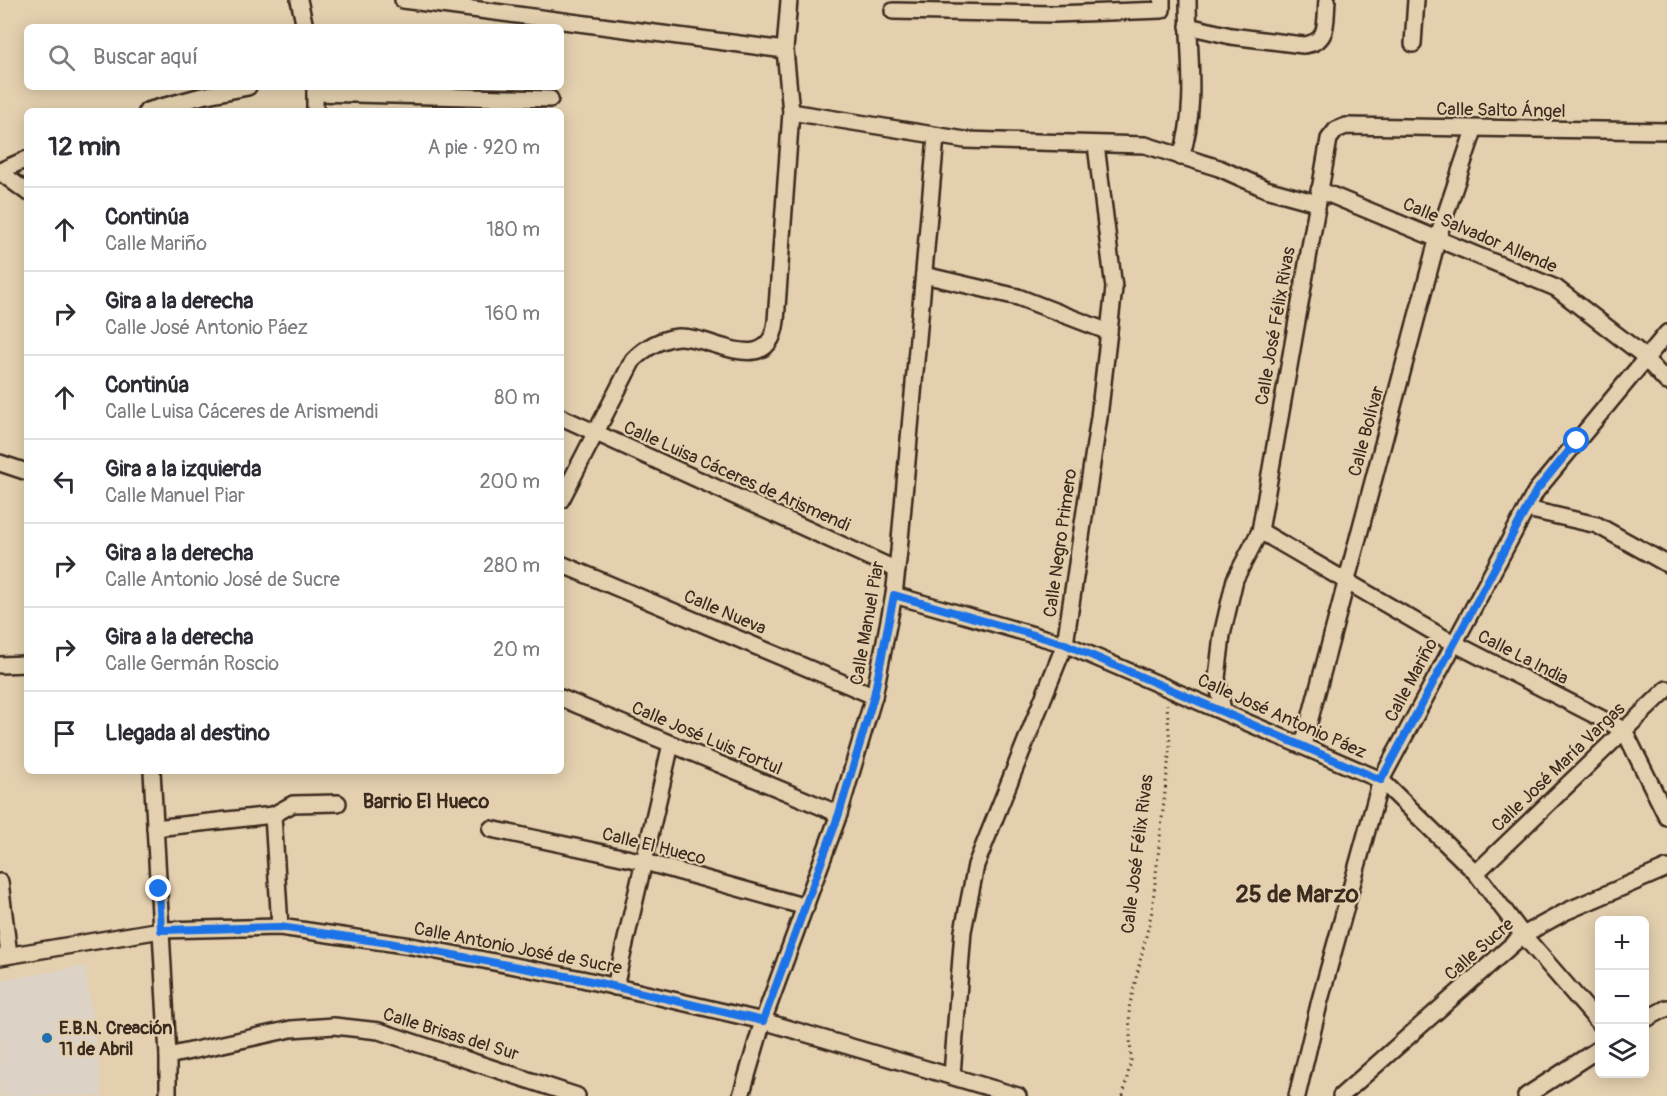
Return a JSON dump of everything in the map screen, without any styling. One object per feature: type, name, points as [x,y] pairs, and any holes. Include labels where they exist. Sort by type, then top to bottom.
[{"type":"street","points":[[298,0],[304,24]]},
{"type":"street","points":[[403,0],[785,50]]},
{"type":"street","points":[[564,494],[633,360],[649,346],[669,339],[689,338],[741,353],[761,348],[775,329],[791,112],[785,50],[789,0]]},
{"type":"street","points":[[893,10],[1054,7],[1162,10],[1162,0]]},
{"type":"street","points":[[1181,157],[1191,117],[1192,62],[1188,0]]},
{"type":"street","points":[[1188,26],[1231,36],[1303,45],[1314,44],[1323,35],[1327,0]]},
{"type":"street","points":[[1413,44],[1416,0]]},
{"type":"street","points":[[158,108],[233,90]]},
{"type":"street","points":[[315,108],[315,90],[550,99]]},
{"type":"street","name":"Calle Salvador Allende","points":[[791,112],[936,137],[1145,146],[1219,168],[1266,189],[1318,196],[1438,237],[1556,288],[1645,359],[1667,382]]},
{"type":"street","name":"Calle Salto Ángel","points":[[1336,130],[1346,126],[1474,130],[1667,130]]},
{"type":"street","name":"Calle José Félix Rivas","points":[[1223,711],[1217,678],[1222,635],[1235,579],[1260,531],[1318,196],[1329,139],[1336,130]]},
{"type":"street","name":"Calle Bolívar","points":[[1303,744],[1438,237],[1474,130]]},
{"type":"street","name":"Calle Manuel Piar","points":[[741,1096],[763,1021],[839,814],[874,696],[897,570],[936,137]]},
{"type":"street","name":"Calle Negro Primero","points":[[952,1075],[963,931],[976,865],[1065,644],[1114,288],[1096,145]]},
{"type":"street","points":[[24,160],[0,172],[24,190]]},
{"type":"street","points":[[924,275],[1018,297],[1109,332]]},
{"type":"street","name":"Calle Mariño","points":[[1297,1096],[1320,1000],[1381,780],[1536,491],[1667,333]]},
{"type":"street","name":"Calle Luisa Cáceres de Arismendi","points":[[564,418],[897,570]]},
{"type":"street","points":[[0,463],[24,471]]},
{"type":"street","points":[[1527,508],[1596,525],[1667,564]]},
{"type":"street","name":"Calle La India","points":[[1260,531],[1453,643],[1624,730]]},
{"type":"street","name":"Calle Nueva","points":[[564,565],[874,696]]},
{"type":"street","points":[[894,595],[1065,644]]},
{"type":"street","name":"Calle José Antonio Páez","points":[[1065,644],[1303,744],[1381,780],[1476,873],[1523,934],[1595,1019]]},
{"type":"street","points":[[0,664],[24,664]]},
{"type":"street","name":"Calle José María Vargas","points":[[1476,873],[1667,689]]},
{"type":"street","name":"Calle José Luis Fortul","points":[[564,699],[839,814]]},
{"type":"street","points":[[1624,730],[1667,817]]},
{"type":"street","points":[[615,987],[671,744]]},
{"type":"street","points":[[152,774],[168,1056],[168,1096]]},
{"type":"street","points":[[155,828],[273,815],[293,804],[338,803]]},
{"type":"street","points":[[273,815],[280,927]]},
{"type":"street","name":"Calle El Hueco","points":[[491,829],[645,862],[806,907]]},
{"type":"street","name":"Calle Sucre","points":[[1341,1096],[1523,934],[1619,887],[1667,868]]},
{"type":"street","points":[[0,882],[5,956]]},
{"type":"street","name":"Calle Antonio José de Sucre","points":[[5,956],[161,930],[280,927],[411,946],[615,987],[763,1021],[1018,1096]]},
{"type":"street","points":[[1649,1017],[1663,1010],[1667,1026]]},
{"type":"street","name":"Calle Brisas del Sur","points":[[168,1056],[291,1029],[334,1026],[379,1030],[577,1096]]},
{"type":"street","points":[[1526,1096],[1595,1051]]},
{"type":"path","name":"Calle José Félix Rivas","points":[[1123,1096],[1131,1060],[1129,1008],[1152,911],[1170,746],[1166,686]]},
{"type":"shaded area","name":"E.B.N. Creación 11 de Abril","points":[[85,966],[103,1096],[0,1096],[0,980]]},
{"type":"place","name":"E.B.N. Creación 11 de Abril","points":[[47,1038]]},
{"type":"district","name":"Barrio El Hueco","points":[[426,801]]},
{"type":"district","name":"25 de Marzo","points":[[1297,894]]},
{"type":"route","points":[[159,889],[161,930],[280,927],[411,946],[582,979],[763,1021],[839,814],[874,696],[894,595],[1065,644],[1303,744],[1381,780],[1536,491],[1577,441]]}]
